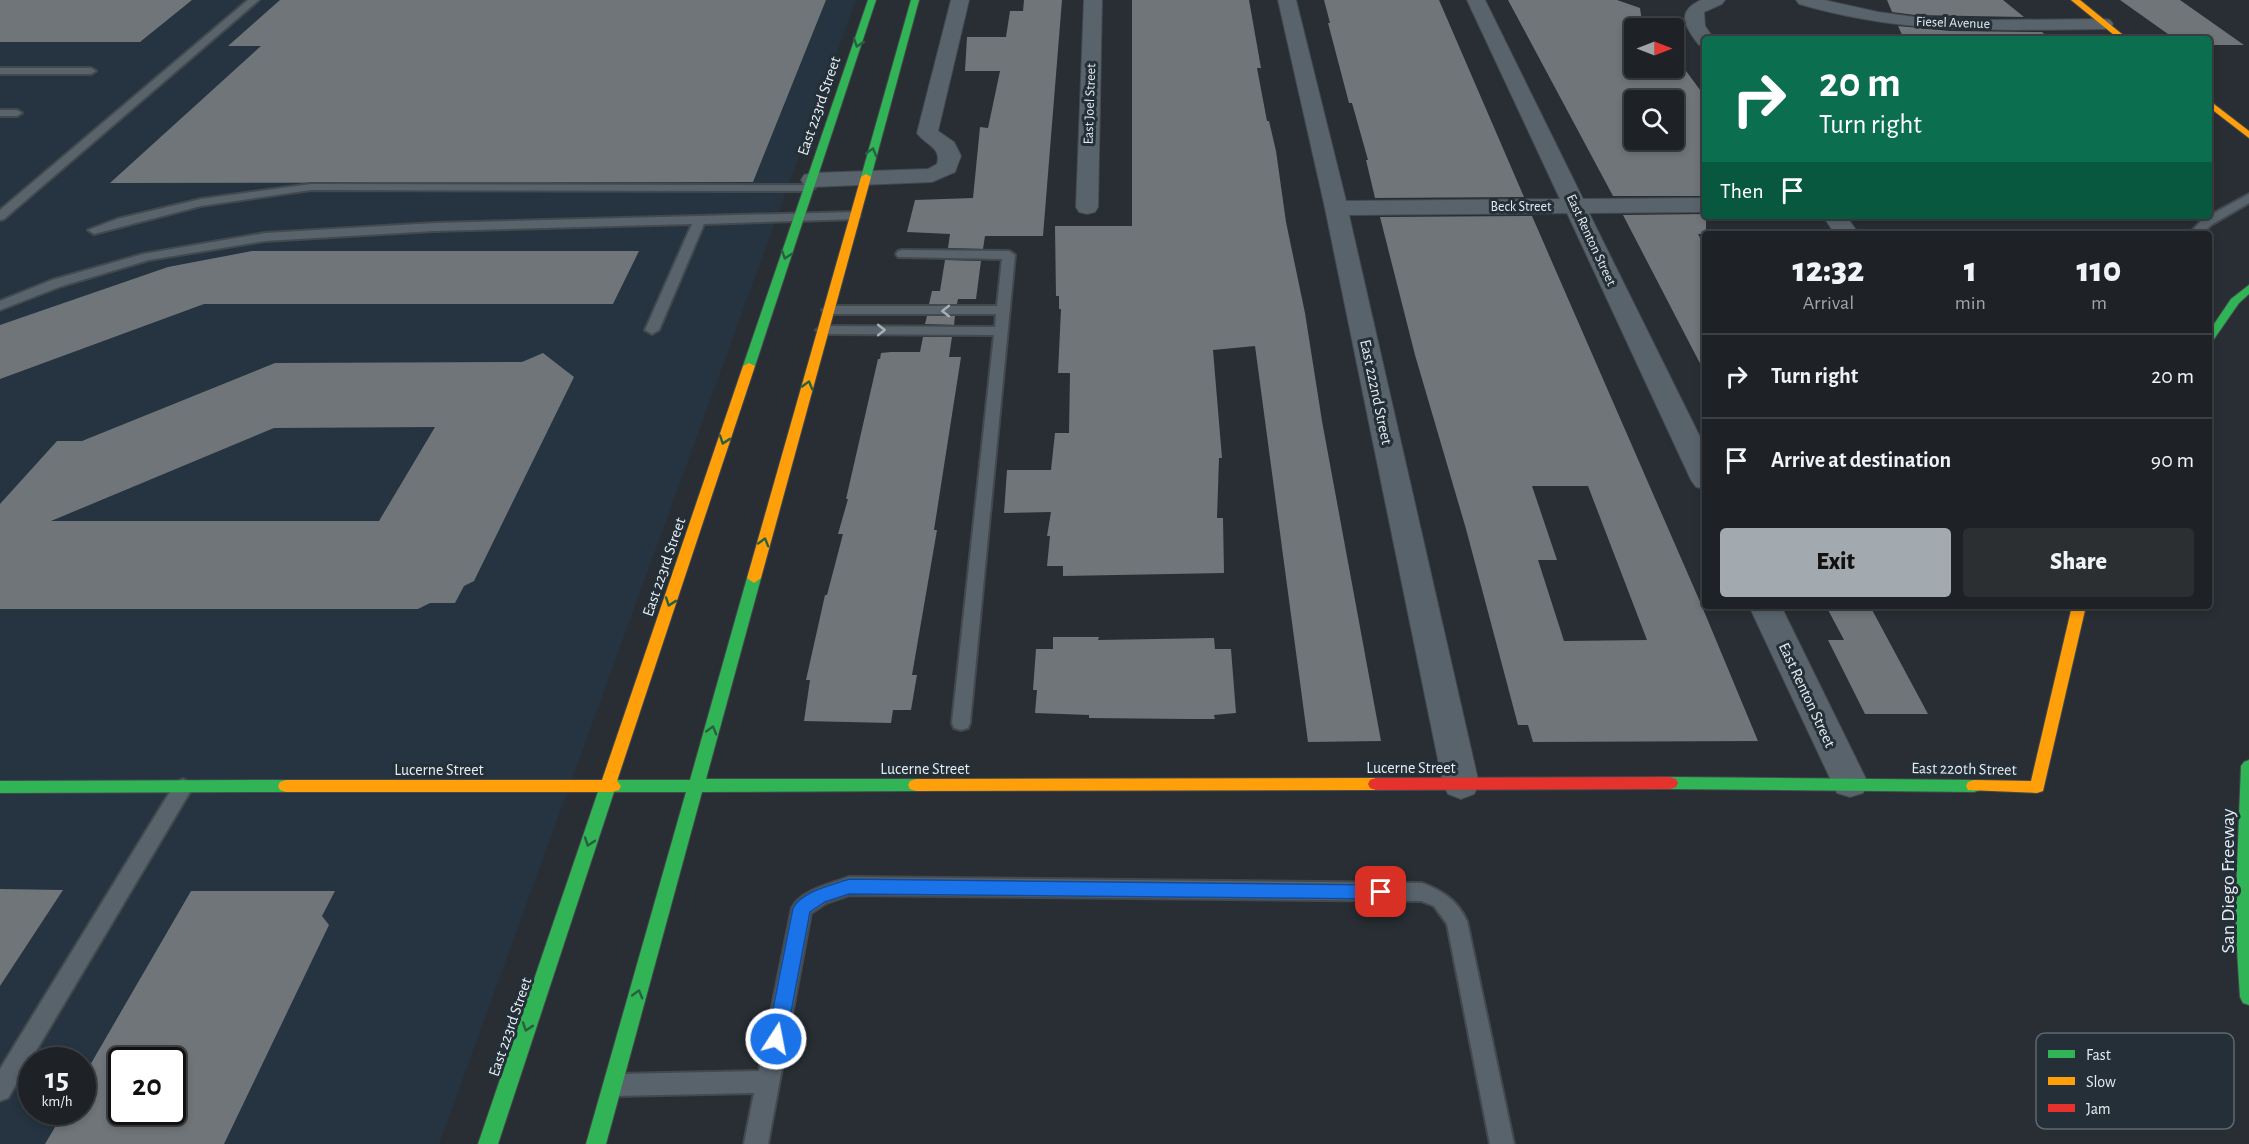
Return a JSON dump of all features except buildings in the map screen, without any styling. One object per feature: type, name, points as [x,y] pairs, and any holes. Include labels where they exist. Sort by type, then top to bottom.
[{"type":"main road","name":"East 223rd Street","points":[[488,1144],[872,0]]},
{"type":"main road","points":[[596,1144],[915,0]]},
{"type":"main road","points":[[2075,0],[2120,36]]},
{"type":"main road","points":[[2212,106],[2249,135]]},
{"type":"main road","points":[[2212,335],[2235,301],[2249,288]]},
{"type":"main road","name":"East 220th Street","points":[[1850,783],[2037,787],[2078,609]]},
{"type":"main road","name":"San Diego Freeway","points":[[2249,766],[2244,918],[2249,997]]},
{"type":"main road","name":"Lucerne Street","points":[[0,787],[1850,783]]},
{"type":"street","points":[[810,184],[865,178],[932,175],[947,166],[950,156],[946,147],[927,133],[960,0]]},
{"type":"street","name":"East Joel Street","points":[[1087,207],[1093,0]]},
{"type":"street","name":"East 222nd Street","points":[[1287,0],[1336,208],[1461,784]]},
{"type":"street","name":"East Renton Street","points":[[1476,0],[1702,472]]},
{"type":"street","points":[[1702,36],[1695,28],[1692,17],[1696,9],[1716,0]]},
{"type":"street","name":"Fiesel Avenue","points":[[1805,0],[1853,13],[1958,25],[2104,24]]},
{"type":"street","name":"Beck Street","points":[[1336,208],[1702,205]]},
{"type":"street","name":"East Renton Street","points":[[1766,609],[1850,783]]},
{"type":"lane","points":[[0,216],[254,0]]},
{"type":"lane","points":[[0,71],[91,71]]},
{"type":"lane","points":[[0,113],[17,113]]},
{"type":"lane","points":[[94,230],[184,204],[229,195],[311,187],[810,184]]},
{"type":"lane","points":[[2198,231],[2207,222],[2249,198]]},
{"type":"lane","points":[[0,306],[57,284],[147,257],[265,237],[434,226],[854,216]]},
{"type":"lane","points":[[652,330],[700,219]]},
{"type":"lane","points":[[902,254],[1009,255],[961,723]]},
{"type":"lane","points":[[829,310],[1005,310]]},
{"type":"lane","points":[[823,330],[1003,331]]},
{"type":"lane","points":[[0,1090],[183,787]]},
{"type":"lane","points":[[756,1144],[802,908],[819,897],[849,886],[1422,892],[1441,900],[1457,921],[1502,1144]]},
{"type":"lane","points":[[613,1085],[768,1082]]},
{"type":"shaded area","points":[[0,0],[856,0],[439,1144],[0,1144]]},
{"type":"traffic: fast","points":[[749,366],[872,0]]},
{"type":"traffic: fast","points":[[866,177],[915,0]]},
{"type":"traffic: fast","points":[[2212,334],[2235,301],[2249,288]]},
{"type":"traffic: fast","points":[[596,1144],[754,578]]},
{"type":"traffic: fast","points":[[2249,766],[2244,918],[2249,997]]},
{"type":"traffic: fast","points":[[488,1144],[610,780]]},
{"type":"traffic: fast","points":[[1670,783],[1974,786]]},
{"type":"traffic: fast","points":[[613,786],[916,785]]},
{"type":"traffic: fast","points":[[0,787],[286,786]]},
{"type":"traffic: slow","points":[[2075,0],[2120,36]]},
{"type":"traffic: slow","points":[[2212,106],[2249,135]]},
{"type":"traffic: slow","points":[[754,578],[866,177]]},
{"type":"traffic: slow","points":[[610,780],[749,366]]},
{"type":"traffic: slow","points":[[1974,786],[2037,787],[2078,609]]},
{"type":"traffic: slow","points":[[916,785],[1376,784]]},
{"type":"traffic: slow","points":[[286,786],[613,786]]},
{"type":"traffic: jam","points":[[1376,784],[1670,783]]},
{"type":"route","points":[[776,1039],[802,908],[819,897],[849,886],[1381,892]]}]
